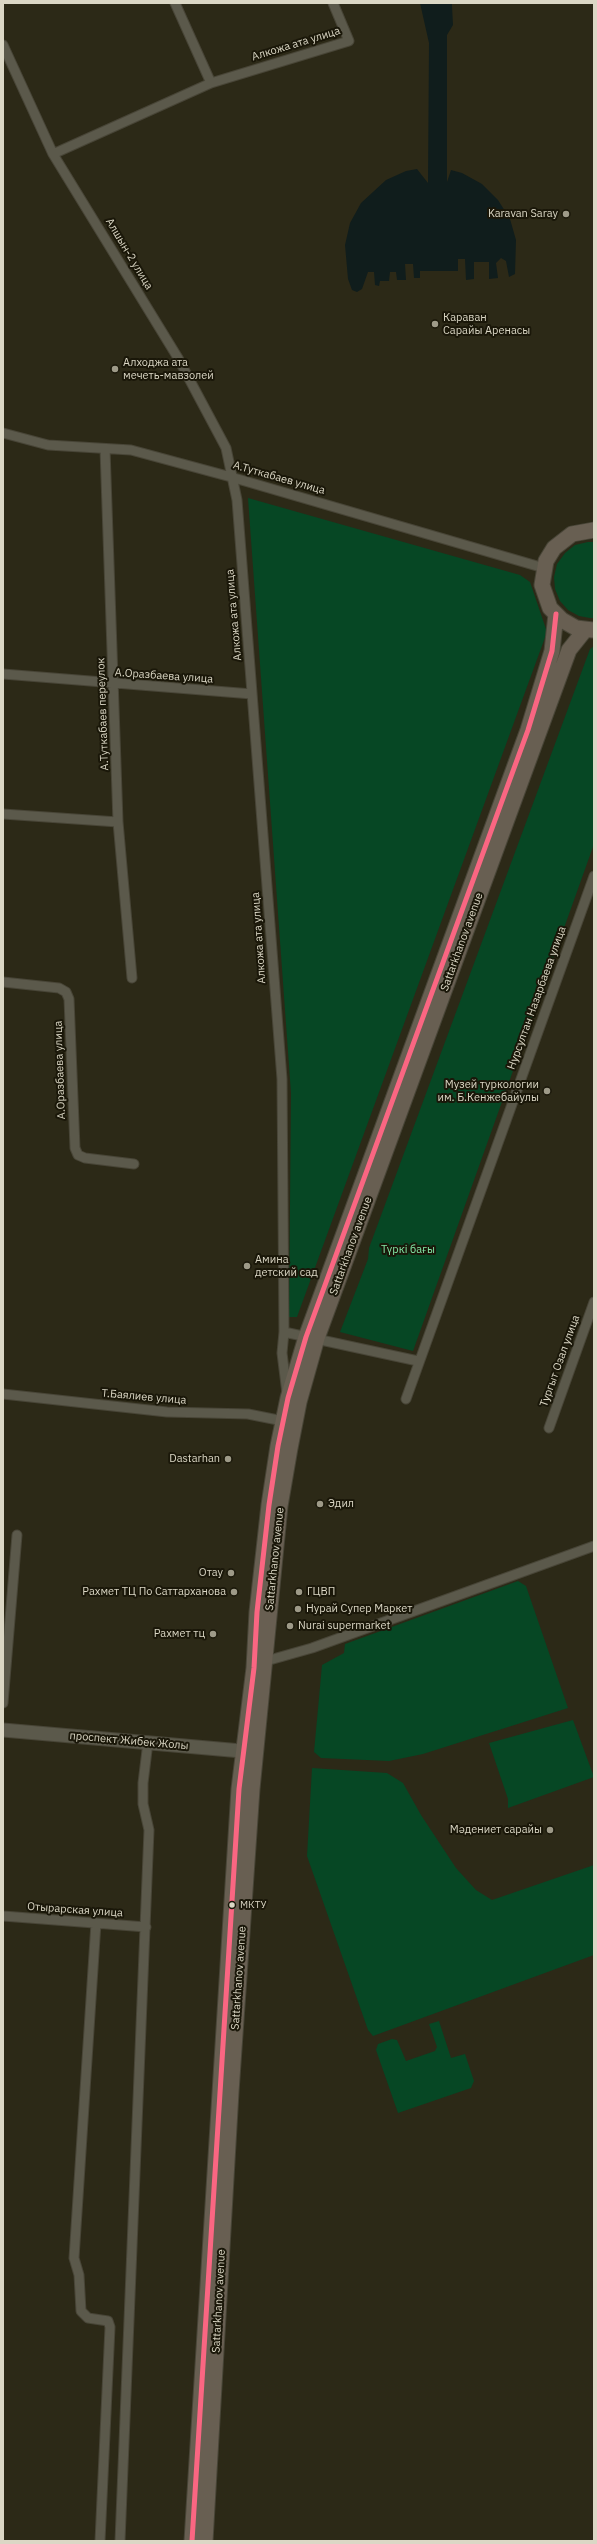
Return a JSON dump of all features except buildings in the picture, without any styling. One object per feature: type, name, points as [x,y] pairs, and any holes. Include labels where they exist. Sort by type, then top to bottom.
[{"type":"main road","points":[[589,630],[569,624],[556,614],[544,593],[544,568],[549,554],[559,542],[587,531],[594,523]]},
{"type":"main road","name":"Sattarkhanov avenue","points":[[192,2541],[249,1752],[266,1661],[281,1499],[311,1338],[528,730],[552,652],[556,614]]},
{"type":"main road","name":"Sattarkhanov avenue","points":[[205,2541],[257,1612],[269,1505],[283,1421],[288,1398],[570,650],[589,630]]},
{"type":"main road","name":"проспект Жибек Жолы","points":[[3,1730],[249,1752]]},
{"type":"street","points":[[54,154],[211,83],[175,3]]},
{"type":"street","name":"Алкожа ата улица","points":[[211,83],[349,41],[333,3]]},
{"type":"street","name":"Алшын-2 улица","points":[[3,45],[54,154],[199,395],[226,448],[231,477]]},
{"type":"street","name":"А.Туткабаев улица","points":[[3,433],[48,445],[131,450],[231,477],[544,568]]},
{"type":"street","name":"А.Туткабаев переулок","points":[[105,449],[118,822],[132,978]]},
{"type":"street","name":"Алкожа ата улица","points":[[231,477],[237,500],[282,1079],[284,1332],[282,1354],[288,1398]]},
{"type":"street","name":"А.Оразбаева улица","points":[[3,674],[252,694]]},
{"type":"street","points":[[3,814],[118,822]]},
{"type":"street","name":"Нурсултан Назарбаева улица","points":[[406,1399],[418,1361],[594,876]]},
{"type":"street","name":"А.Оразбаева улица","points":[[3,982],[59,988],[66,992],[69,999],[75,1148],[78,1155],[85,1158],[134,1164]]},
{"type":"street","name":"Тургыт Озал улица","points":[[549,1428],[594,1302]]},
{"type":"street","points":[[284,1332],[418,1361]]},
{"type":"street","name":"Т.Баялиев улица","points":[[3,1394],[167,1412],[248,1414],[283,1421]]},
{"type":"street","points":[[3,1703],[17,1535]]},
{"type":"street","points":[[266,1661],[312,1648],[594,1546]]},
{"type":"street","points":[[120,2541],[146,1927],[149,1830],[143,1804],[143,1783],[148,1742]]},
{"type":"street","name":"Отырарская улица","points":[[3,1916],[146,1927]]},
{"type":"street","points":[[96,1923],[74,2258],[79,2276],[80,2311],[88,2318],[108,2321],[110,2327],[100,2541]]},
{"type":"green space","points":[[248,498],[520,575],[530,582],[547,632],[297,1317],[289,1317],[291,1093]]},
{"type":"green space","points":[[594,542],[594,618],[579,616],[568,610],[560,601],[555,589],[554,577],[557,564],[565,553],[575,545]]},
{"type":"green space","name":"Түркі бағы","points":[[594,646],[594,844],[413,1351],[340,1332],[368,1259],[369,1248],[590,649]]},
{"type":"green space","points":[[518,1581],[526,1586],[568,1708],[423,1754],[389,1761],[321,1758],[314,1752],[322,1665],[344,1653],[345,1644]]},
{"type":"green space","points":[[573,1720],[594,1777],[508,1808],[508,1799],[489,1743]]},
{"type":"green space","points":[[312,1768],[387,1773],[403,1783],[421,1815],[456,1868],[476,1890],[492,1900],[594,1865],[594,1955],[373,2036],[368,2030],[307,1856]]},
{"type":"green space","points":[[439,2021],[451,2058],[465,2054],[474,2081],[471,2088],[398,2113],[376,2050],[378,2044],[392,2039],[397,2040],[406,2061],[435,2051],[437,2047],[429,2024]]},
{"type":"shaded area","points":[[420,3],[452,3],[453,25],[447,35],[447,182],[451,170],[462,173],[482,184],[498,200],[510,219],[516,240],[515,274],[509,277],[506,261],[501,258],[496,263],[498,278],[489,279],[489,262],[474,262],[474,279],[466,280],[465,259],[458,259],[458,271],[420,271],[420,278],[414,278],[413,264],[405,264],[406,280],[397,280],[396,272],[390,272],[389,281],[380,281],[379,286],[375,285],[374,272],[368,272],[362,289],[357,292],[352,290],[348,279],[345,245],[350,223],[361,203],[386,180],[406,171],[417,169],[428,183],[429,43]]},
{"type":"transit line","points":[[192,2541],[239,1789],[254,1668],[257,1612],[269,1505],[278,1446],[288,1398],[306,1337],[528,730],[552,651],[556,614]]},
{"type":"place","name":"Karavan Saray","points":[[566,214]]},
{"type":"place","name":"Караван Сарайы Аренасы","points":[[435,324]]},
{"type":"place","name":"Алходжа ата мечеть-мавзолей","points":[[115,369]]},
{"type":"place","name":"Музей туркологии им. Б.Кенжебайулы","points":[[547,1091]]},
{"type":"place","name":"Амина детский сад","points":[[247,1266]]},
{"type":"place","name":"Dastarhan","points":[[228,1459]]},
{"type":"place","name":"Эдил","points":[[320,1504]]},
{"type":"place","name":"Отау","points":[[231,1573]]},
{"type":"place","name":"Рахмет ТЦ По Саттарханова","points":[[234,1592]]},
{"type":"place","name":"ГЦВП","points":[[299,1592]]},
{"type":"place","name":"Нурай Супер Маркет","points":[[298,1609]]},
{"type":"place","name":"Nurai supermarket","points":[[290,1626]]},
{"type":"place","name":"Рахмет тц","points":[[213,1634]]},
{"type":"place","name":"Мәдениет сарайы","points":[[550,1830]]},
{"type":"place","name":"МКТУ","points":[[232,1905]]}]
